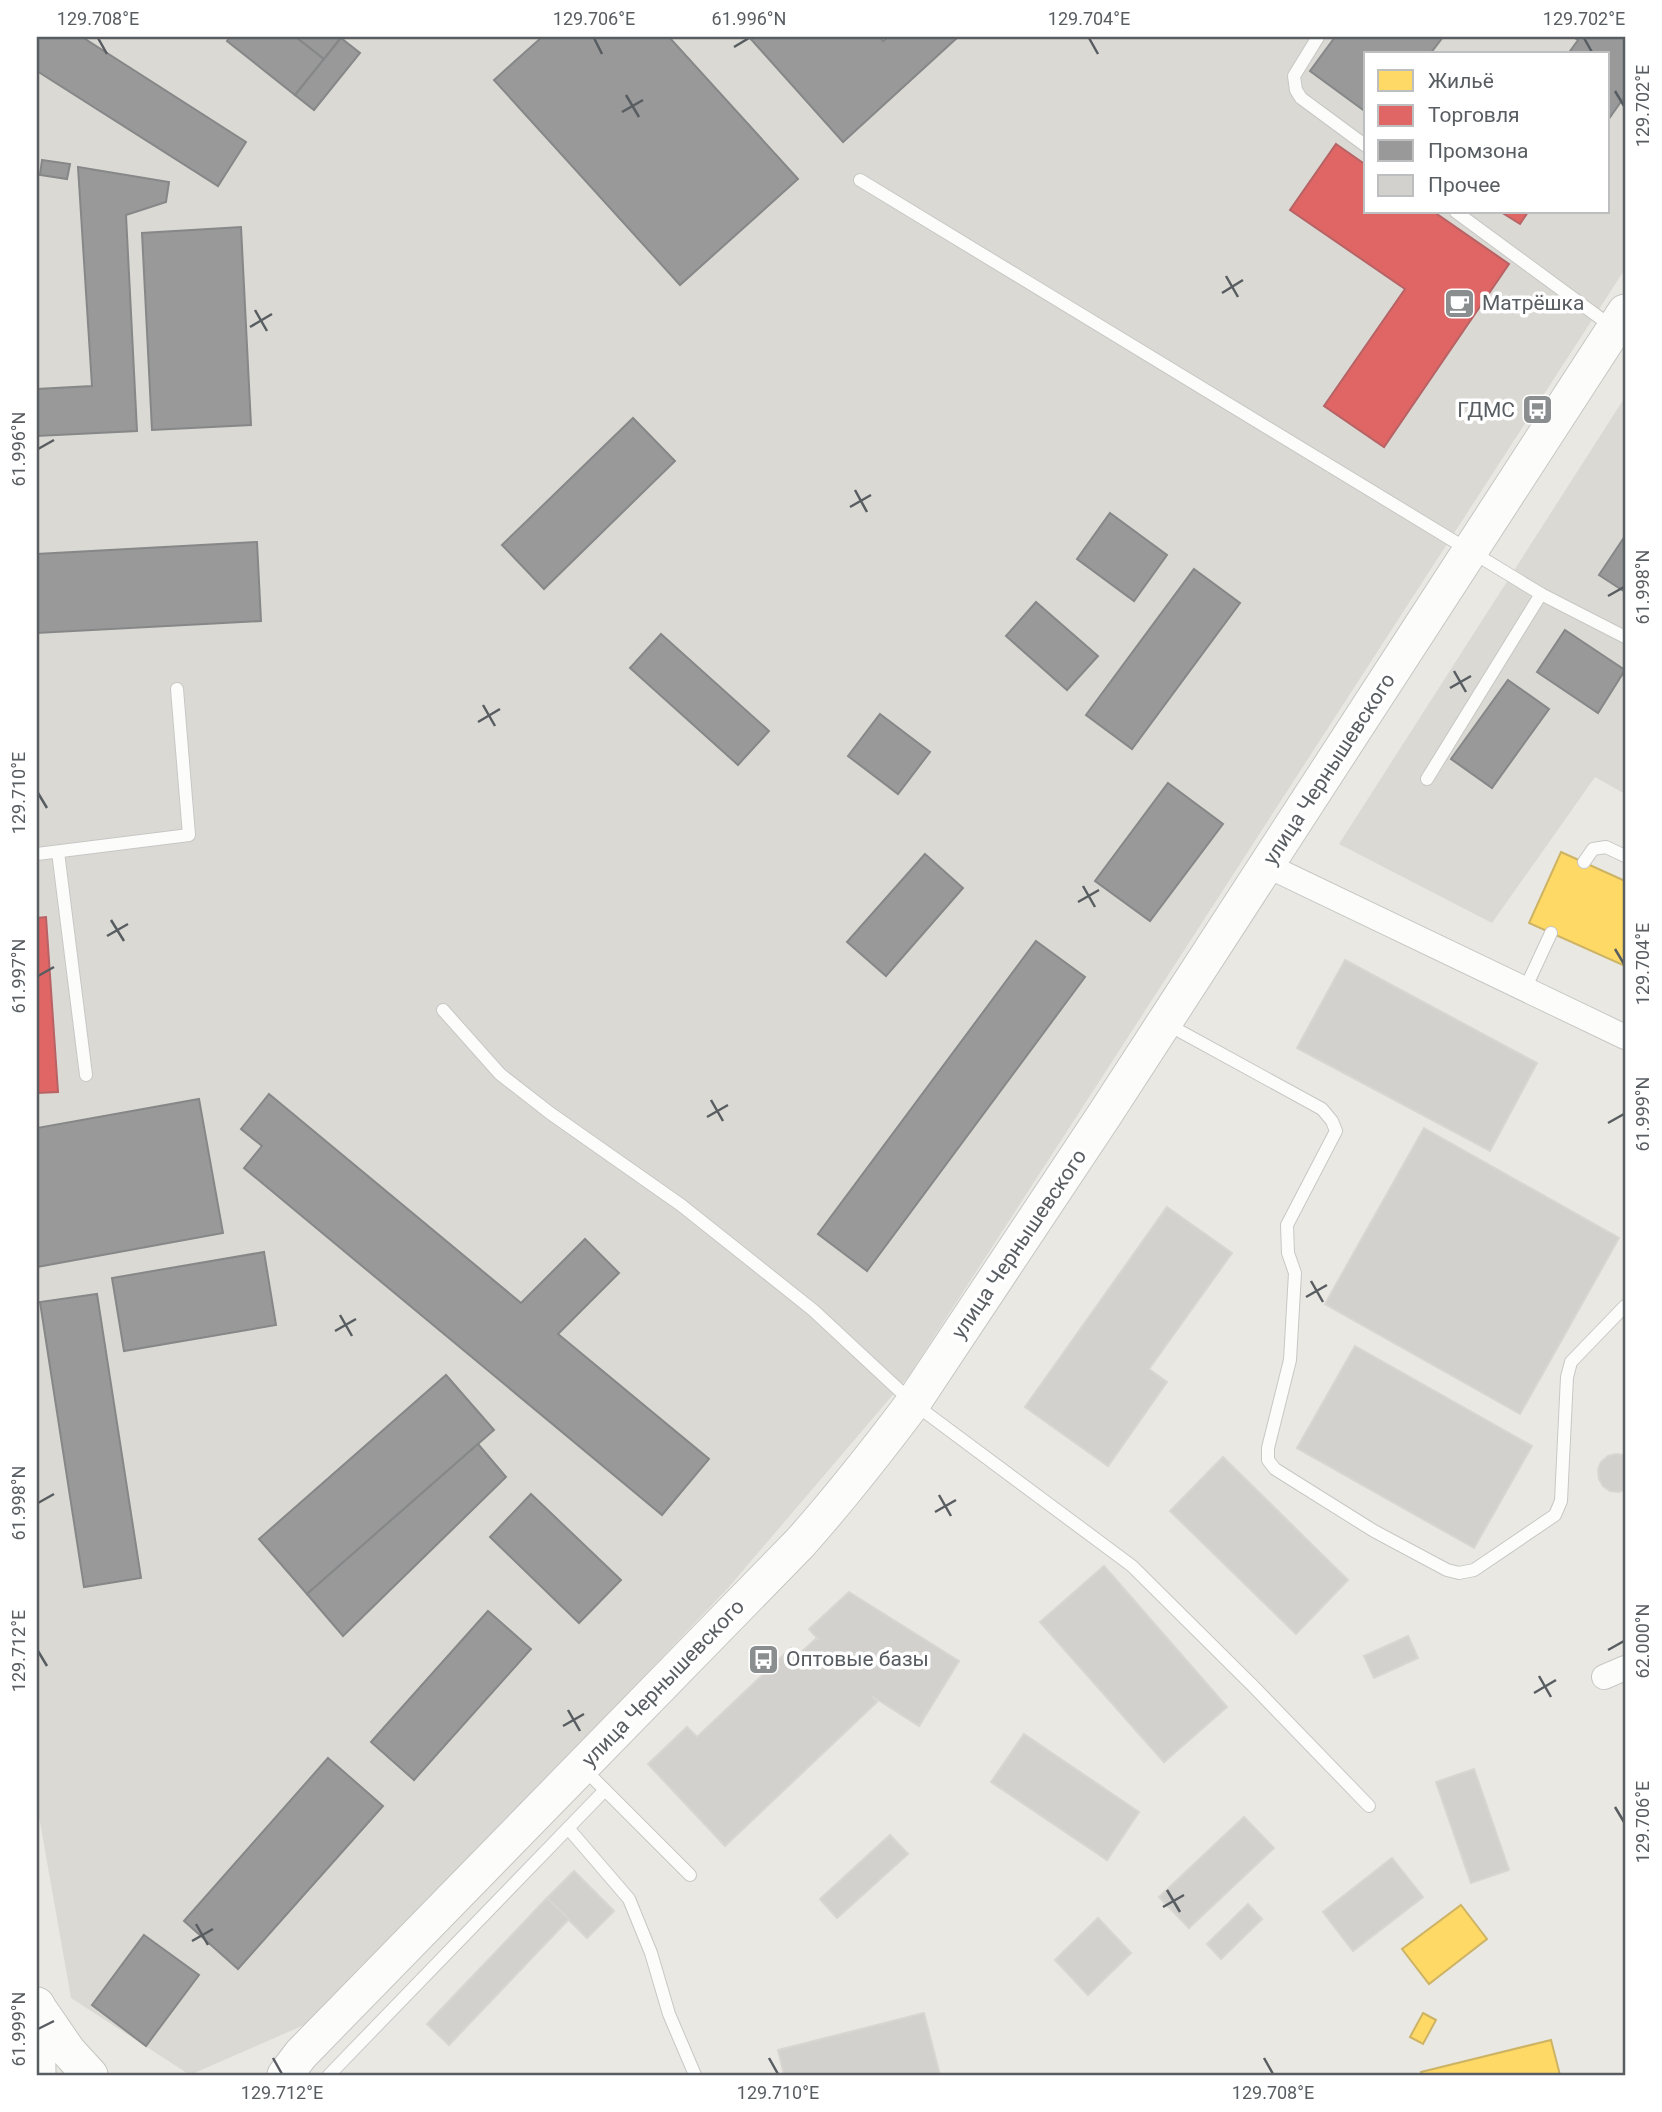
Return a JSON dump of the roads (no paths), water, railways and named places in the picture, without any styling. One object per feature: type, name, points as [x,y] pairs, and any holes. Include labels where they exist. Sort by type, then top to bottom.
[{"type":"main road","name":"улица Чернышевского","points":[[261,2075],[293,2065],[593,1778],[842,1495],[913,1403],[1165,1022],[1620,320]]},
{"type":"main road","points":[[37,2006],[38,2075]]},
{"type":"main road","points":[[37,2006],[68,2051],[90,2075]]},
{"type":"street","points":[[1266,865],[1625,1037]]},
{"type":"lane","points":[[1318,37],[1294,76],[1296,90],[1301,98],[1364,145]]},
{"type":"lane","points":[[860,180],[1541,594],[1625,637]]},
{"type":"lane","points":[[1459,214],[1620,320]]},
{"type":"lane","points":[[1427,779],[1541,594]]},
{"type":"lane","points":[[37,854],[189,835],[177,689]]},
{"type":"lane","points":[[1584,862],[1593,849],[1606,847],[1625,856]]},
{"type":"lane","points":[[58,852],[86,1075]]},
{"type":"lane","points":[[1525,989],[1551,933]]},
{"type":"lane","points":[[443,1010],[500,1074],[550,1113],[681,1205],[813,1310],[913,1403],[1132,1566],[1369,1806]]},
{"type":"lane","points":[[1165,1022],[1322,1110],[1332,1121],[1336,1131],[1287,1225],[1288,1253],[1295,1273],[1290,1360],[1268,1448],[1268,1460],[1275,1469],[1374,1531],[1447,1570],[1460,1573],[1474,1570],[1555,1515],[1561,1501],[1567,1377],[1571,1362],[1625,1306]]},
{"type":"lane","points":[[329,2075],[568,1828],[593,1778],[690,1875]]},
{"type":"lane","points":[[568,1828],[629,1899],[651,1953],[669,2014],[695,2075]]},
{"type":"place","name":"Матрёшка","points":[[1459,303]]},
{"type":"place","name":"ГДМС","points":[[1538,410]]},
{"type":"place","name":"Оптовые базы","points":[[763,1659]]}]
